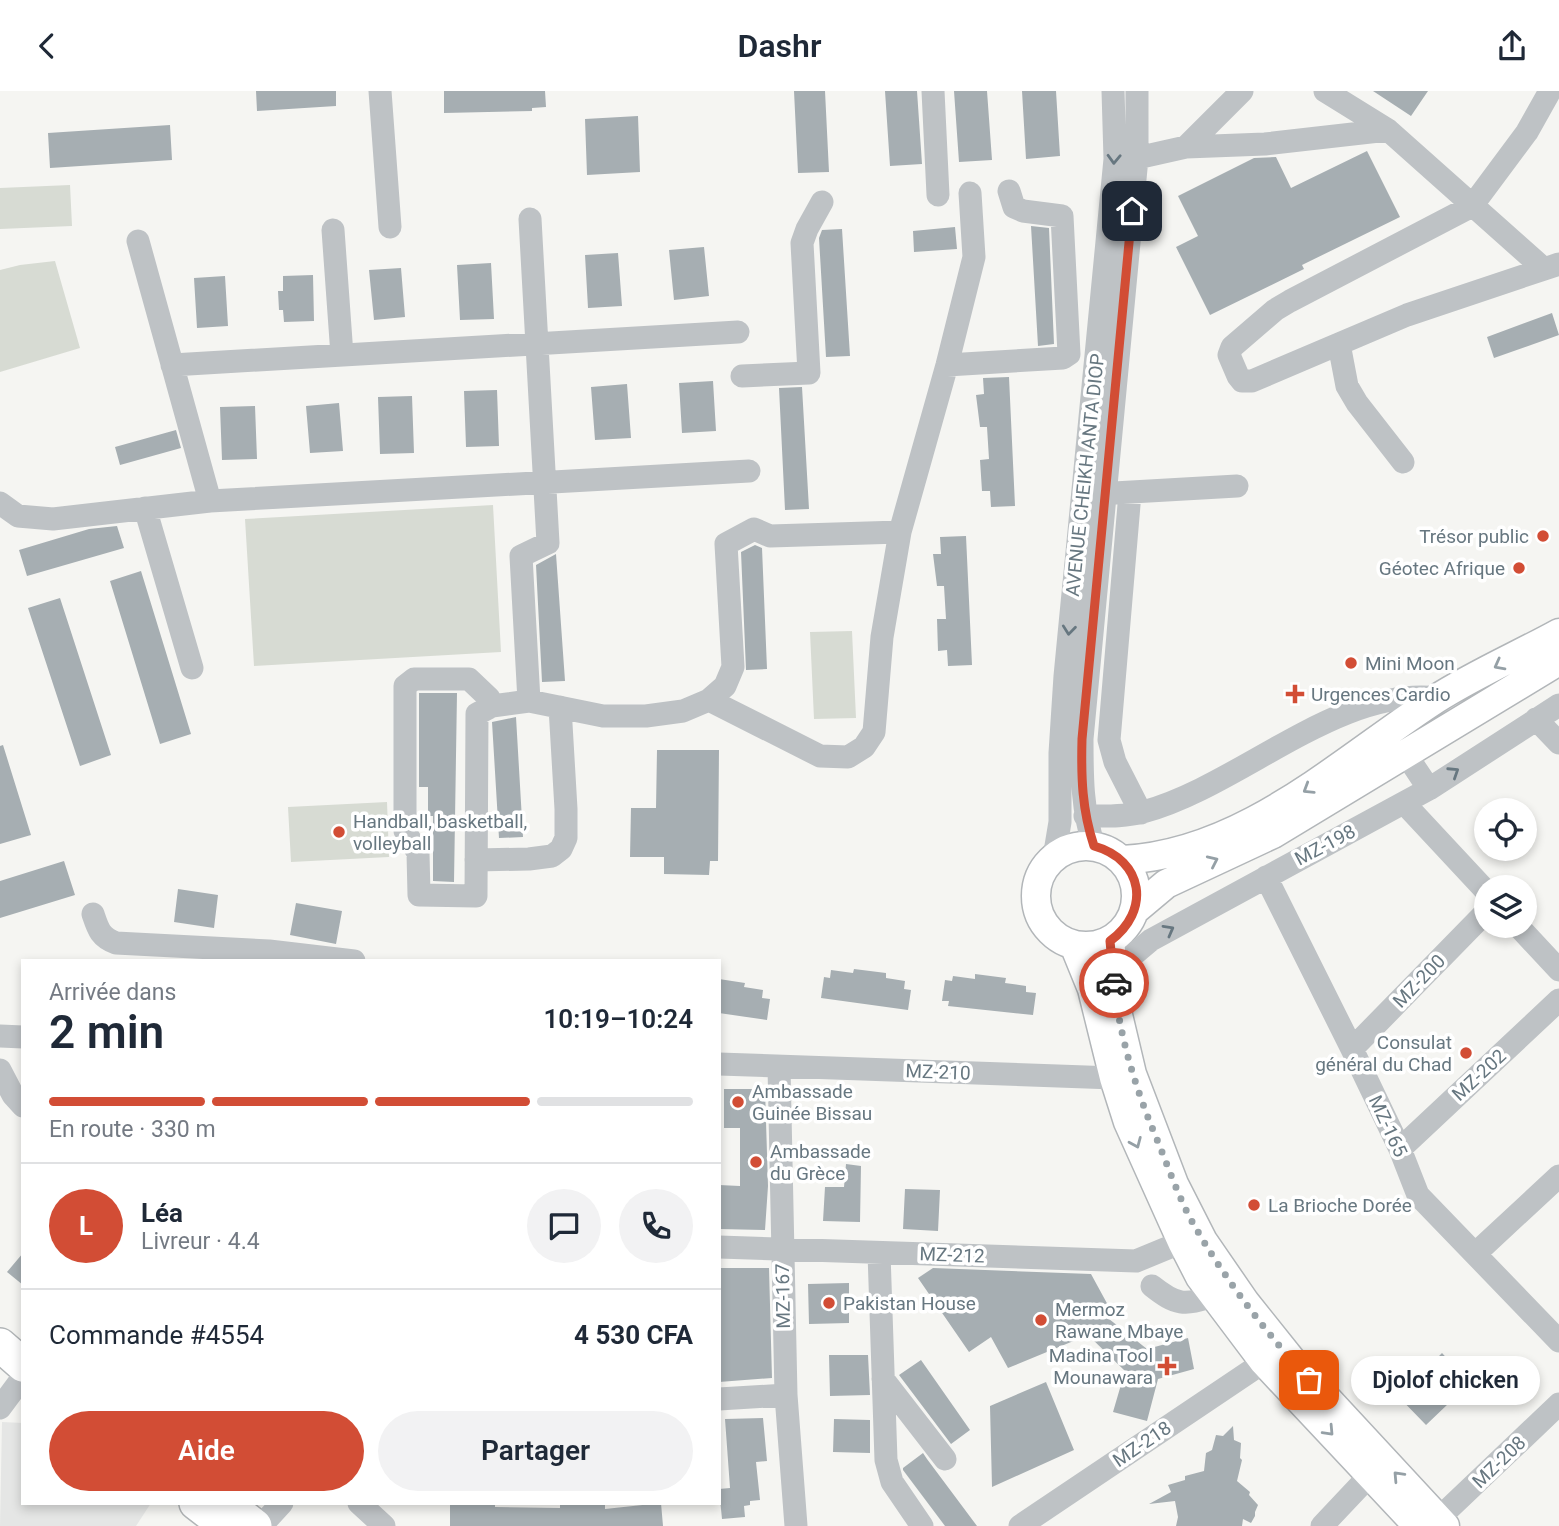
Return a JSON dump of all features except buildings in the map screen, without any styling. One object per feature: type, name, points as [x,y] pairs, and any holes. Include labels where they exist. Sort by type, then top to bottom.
[{"type":"highway","points":[[0,1323],[21,1339]]},
{"type":"highway","points":[[0,1345],[21,1363]]},
{"type":"highway","points":[[199,1505],[226,1526]]},
{"type":"highway","points":[[229,1505],[255,1526]]},
{"type":"main road","points":[[1122,860],[1171,855],[1216,838],[1281,806],[1330,775],[1438,698],[1559,633]]},
{"type":"main road","points":[[1425,1524],[1277,1343],[1203,1241],[1174,1184],[1134,1082],[1121,1030],[1111,954],[1135,910],[1166,884],[1273,834],[1559,661]]},
{"type":"main road","points":[[1111,954],[1074,945],[1060,939],[1048,929],[1036,900],[1037,884],[1043,870],[1066,850],[1080,846],[1094,846],[1114,854],[1122,860],[1135,883],[1135,910]]},
{"type":"main road","points":[[1074,945],[1092,989],[1114,1078],[1136,1142],[1182,1242],[1213,1296],[1264,1362],[1370,1475],[1425,1524]]},
{"type":"street","points":[[380,91],[390,227]]},
{"type":"street","points":[[933,91],[938,195]]},
{"type":"street","name":"AVENUE CHEIKH ANTA DIOP","points":[[1054,858],[1060,822],[1060,753],[1065,676],[1115,159],[1114,91]]},
{"type":"street","name":"AVENUE CHEIKH ANTA DIOP","points":[[1094,846],[1085,816],[1082,739],[1137,157],[1137,91]]},
{"type":"street","points":[[1186,147],[1242,91]]},
{"type":"street","points":[[1325,91],[1388,130],[1472,207],[1551,266]]},
{"type":"street","points":[[1550,91],[1527,132],[1472,207],[1275,310],[1232,347],[1229,355],[1242,381],[1252,381],[1408,315],[1551,266]]},
{"type":"street","points":[[1137,157],[1186,147],[1265,144],[1388,130]]},
{"type":"street","points":[[947,365],[1063,358],[1069,354],[1062,216],[1023,211],[1013,207],[1009,191]]},
{"type":"street","points":[[709,700],[820,756],[848,757],[864,747],[874,731],[882,637],[900,532],[974,257],[970,193]]},
{"type":"street","points":[[742,376],[809,373],[802,243],[822,202]]},
{"type":"street","points":[[529,701],[521,556],[548,543],[530,219]]},
{"type":"street","points":[[333,230],[342,355]]},
{"type":"street","points":[[138,241],[211,501]]},
{"type":"street","points":[[172,365],[738,332]]},
{"type":"street","points":[[1339,344],[1352,394],[1403,462]]},
{"type":"street","points":[[0,503],[18,516],[53,519],[211,501],[749,471]]},
{"type":"street","points":[[1104,494],[1237,486]]},
{"type":"street","points":[[1130,492],[1109,740],[1115,762],[1141,813]]},
{"type":"street","points":[[145,508],[192,668]]},
{"type":"street","points":[[492,706],[489,698],[468,679],[414,679],[405,686],[405,831],[418,853],[419,895],[476,896],[477,714],[492,706],[529,701],[603,716],[646,716],[683,711],[709,700],[725,686],[733,667],[726,544],[754,529],[770,536],[900,532]]},
{"type":"street","points":[[1085,816],[1141,813],[1216,783],[1312,729],[1360,707],[1416,695],[1438,698]]},
{"type":"street","name":"MZ-198","points":[[1111,954],[1126,961],[1151,940],[1429,789],[1559,705]]},
{"type":"street","points":[[476,860],[552,856],[561,849],[566,838],[566,809],[560,707]]},
{"type":"street","points":[[1536,719],[1559,743]]},
{"type":"street","points":[[1405,753],[1429,789]]},
{"type":"street","points":[[1404,803],[1474,878]]},
{"type":"street","name":"MZ-165","points":[[1266,877],[1352,1049],[1418,1195],[1559,1341]]},
{"type":"street","points":[[93,913],[100,934],[116,943],[269,951],[337,959]]},
{"type":"street","name":"MZ-200","points":[[1352,1049],[1474,924]]},
{"type":"street","points":[[1529,938],[1559,970]]},
{"type":"street","name":"MZ-202","points":[[1399,1149],[1559,1000]]},
{"type":"street","points":[[0,1036],[21,1037]]},
{"type":"street","name":"MZ-210","points":[[721,1065],[1114,1078]]},
{"type":"street","name":"MZ-167","points":[[779,1066],[786,1395],[796,1526]]},
{"type":"street","points":[[0,1070],[21,1105]]},
{"type":"street","points":[[1475,1254],[1559,1176]]},
{"type":"street","name":"MZ-212","points":[[721,1247],[1136,1261],[1182,1242]]},
{"type":"street","points":[[879,1253],[887,1470],[892,1482],[922,1526]]},
{"type":"street","points":[[1152,1286],[1173,1302],[1192,1302],[1213,1296]]},
{"type":"street","name":"MZ-218","points":[[1020,1526],[1264,1362]]},
{"type":"street","points":[[883,1379],[945,1459]]},
{"type":"street","points":[[0,1408],[21,1380]]},
{"type":"street","points":[[721,1399],[786,1395]]},
{"type":"street","name":"MZ-208","points":[[1425,1524],[1559,1404]]},
{"type":"street","points":[[1322,1526],[1370,1475]]},
{"type":"street","points":[[261,1526],[280,1505]]},
{"type":"street","points":[[361,1505],[384,1526]]},
{"type":"shaded area","points":[[70,185],[72,226],[0,229],[0,188]]},
{"type":"shaded area","points":[[55,261],[80,348],[0,372],[0,270]]},
{"type":"shaded area","points":[[493,505],[501,652],[254,666],[245,519]]},
{"type":"shaded area","points":[[852,631],[856,718],[814,719],[810,632]]},
{"type":"shaded area","name":"Handball, basketball, volleyball","points":[[387,802],[389,857],[291,862],[288,807]]},
{"type":"shaded area","points":[[2,1422],[21,1423],[21,1505],[150,1505],[136,1526],[0,1526]]},
{"type":"way so far","points":[[1114,983],[1121,1030],[1136,1089],[1188,1214],[1245,1302],[1309,1380]]},
{"type":"place","name":"Trésor public","points":[[1543,536]]},
{"type":"place","name":"Géotec Afrique","points":[[1519,568]]},
{"type":"place","name":"Mini Moon","points":[[1351,663]]},
{"type":"place","name":"Urgences Cardio","points":[[1295,694]]},
{"type":"place","name":"Handball, basketball, volleyball","points":[[339,832]]},
{"type":"place","name":"Consulat général du Chad","points":[[1466,1053]]},
{"type":"place","name":"Ambassade Guinée Bissau","points":[[738,1102]]},
{"type":"place","name":"Ambassade du Grèce","points":[[756,1162]]},
{"type":"place","name":"La Brioche Dorée","points":[[1254,1205]]},
{"type":"place","name":"Pakistan House","points":[[829,1303]]},
{"type":"place","name":"Mermoz Rawane Mbaye","points":[[1041,1320]]},
{"type":"place","name":"Madina Tool Mounawara","points":[[1167,1366]]},
{"type":"place","name":"Djolof chicken","points":[[1309,1380]]},
{"type":"route","points":[[1114,983],[1110,941],[1130,922],[1137,897],[1135,883],[1122,860],[1094,846],[1085,816],[1082,739],[1132,211]]}]
